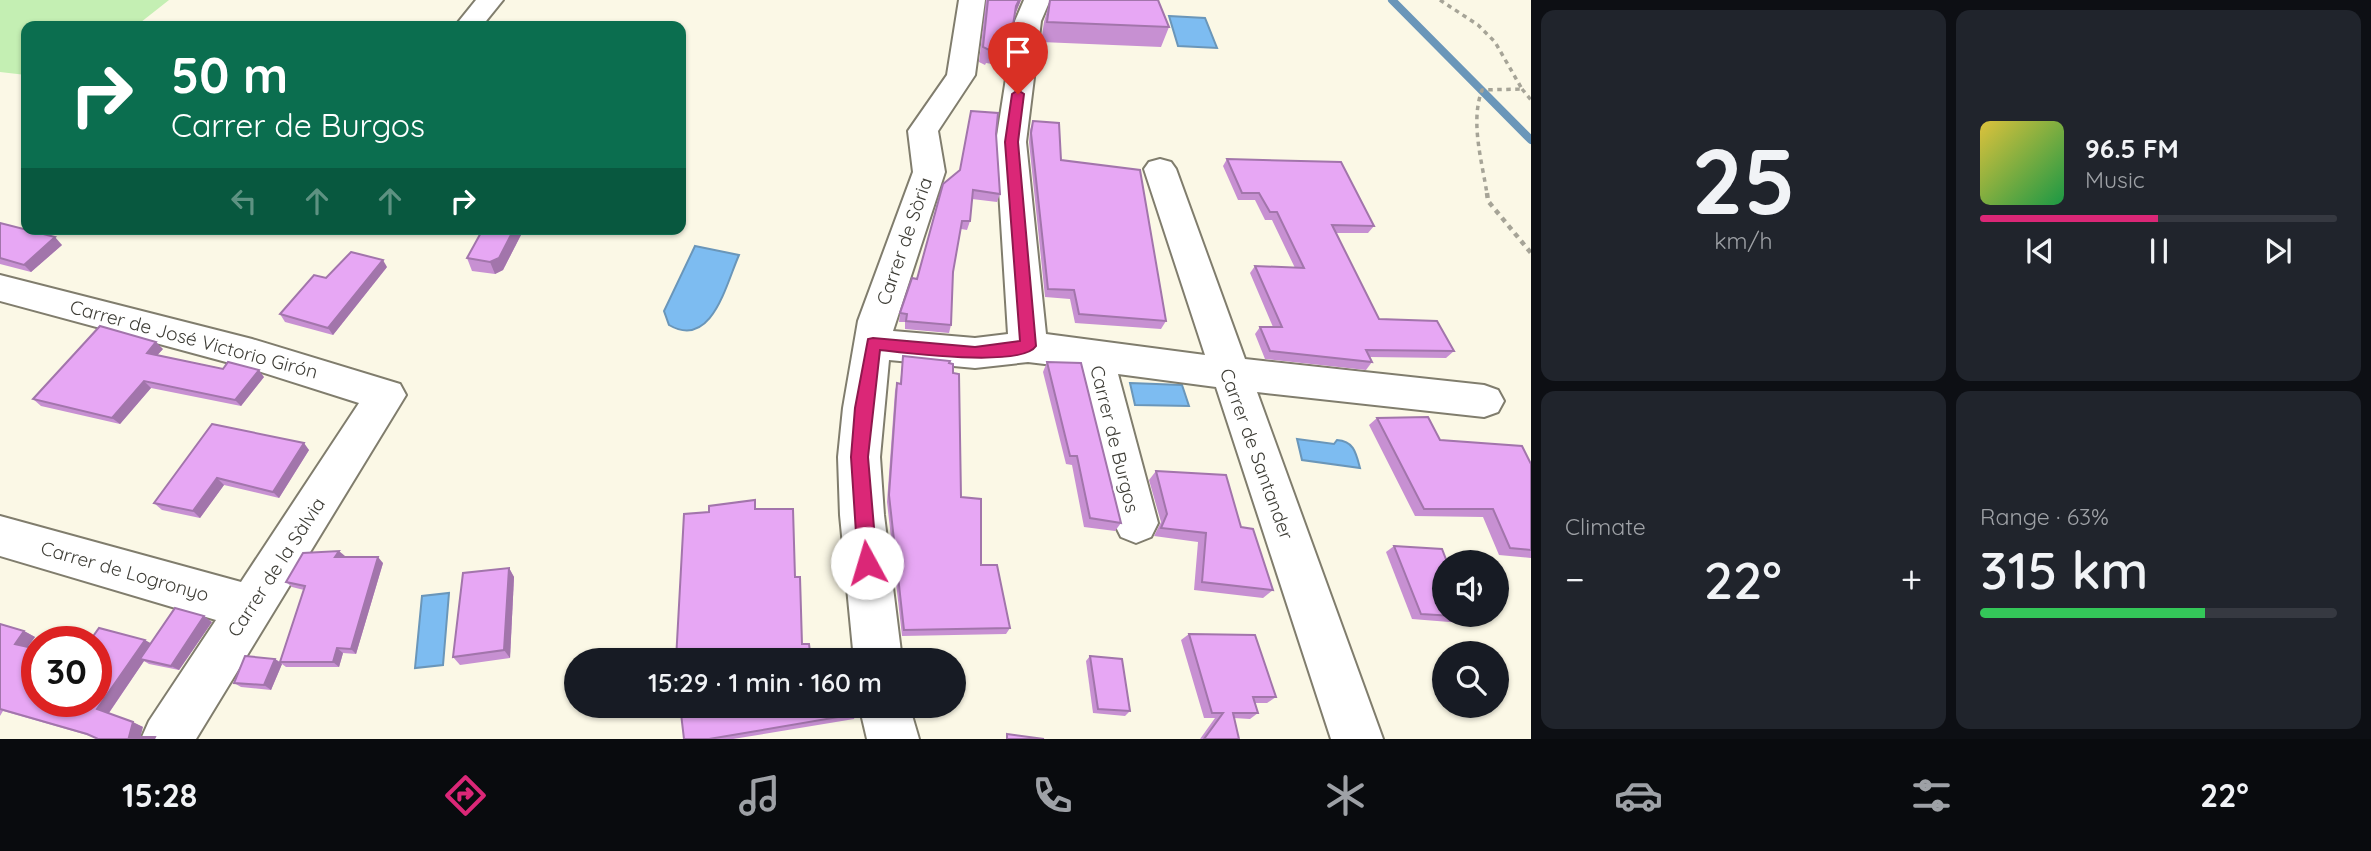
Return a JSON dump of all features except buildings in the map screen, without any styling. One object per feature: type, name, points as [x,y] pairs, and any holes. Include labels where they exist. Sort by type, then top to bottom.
[{"type":"street","points":[[472,21],[490,0]]},
{"type":"street","name":"Carrer de Sòria","points":[[877,648],[862,515],[859,457],[863,408],[876,321],[929,172],[923,131],[961,75],[972,0]]},
{"type":"street","points":[[1028,346],[1012,142],[1028,21],[1037,0]]},
{"type":"street","name":"Carrer de Santander","points":[[1160,169],[1228,373],[1357,739]]},
{"type":"street","name":"Carrer de José Victorio Girón","points":[[0,288],[252,354],[386,395]]},
{"type":"street","name":"Carrer de Burgos","points":[[873,344],[975,353],[1028,346],[1228,373],[1484,401]]},
{"type":"street","name":"Carrer de Burgos","points":[[1094,354],[1136,523]]},
{"type":"street","name":"Carrer de la Sàlvia","points":[[167,739],[386,395]]},
{"type":"street","name":"Carrer de Logronyo","points":[[0,536],[250,607]]},
{"type":"street","points":[[887,718],[893,739]]},
{"type":"path","points":[[1440,0],[1478,24],[1495,42],[1531,100]]},
{"type":"path","points":[[1522,89],[1482,90],[1477,103],[1476,119],[1488,201],[1531,253]]},
{"type":"green space","points":[[0,0],[169,0],[142,21],[21,21],[21,74],[0,72]]},
{"type":"water","points":[[1169,16],[1205,18],[1217,48],[1178,46]]},
{"type":"water","points":[[695,246],[739,255],[722,296],[707,321],[696,329],[684,330],[669,325],[664,311]]},
{"type":"water","points":[[1130,383],[1182,385],[1189,406],[1135,405]]},
{"type":"water","points":[[1297,439],[1334,444],[1337,440],[1343,441],[1351,445],[1360,468],[1302,460]]},
{"type":"water","points":[[449,593],[443,665],[415,668],[422,596]]},
{"type":"waterway","points":[[1392,0],[1531,140]]},
{"type":"route","points":[[867,563],[859,457],[873,344],[975,353],[1028,346],[1012,142],[1018,94]]}]
